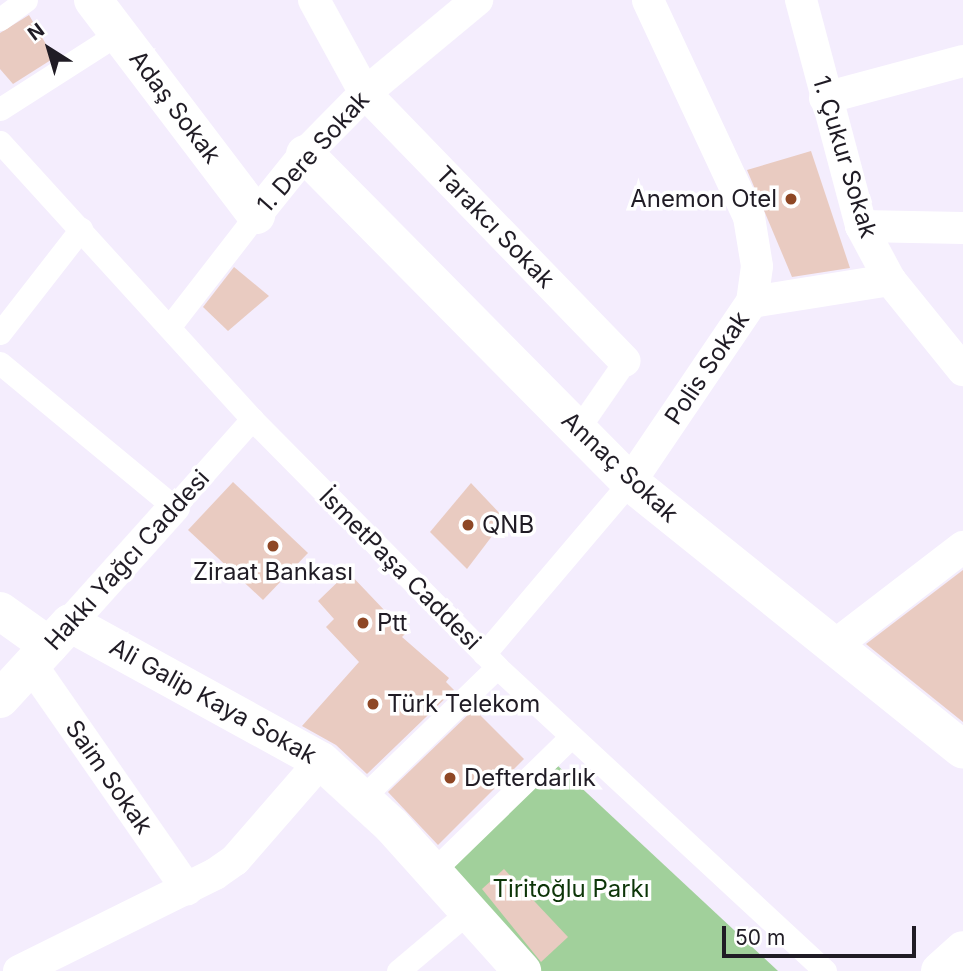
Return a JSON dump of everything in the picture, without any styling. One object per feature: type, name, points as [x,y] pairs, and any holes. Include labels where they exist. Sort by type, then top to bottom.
[{"type":"street","points":[[0,19],[26,0]]},
{"type":"street","name":"Adaş Sokak","points":[[93,0],[256,215]]},
{"type":"street","name":"Tarakcı Sokak","points":[[314,0],[365,93],[625,361]]},
{"type":"street","name":"1. Dere Sokak","points":[[170,326],[305,153],[365,93],[477,0]]},
{"type":"street","name":"Polis Sokak","points":[[362,798],[491,660],[630,482],[752,302],[757,265],[749,217],[648,0]]},
{"type":"street","name":"1. Çukur Sokak","points":[[801,0],[861,226],[890,280],[963,370]]},
{"type":"street","points":[[0,109],[119,33]]},
{"type":"street","points":[[825,98],[963,61]]},
{"type":"street","name":"İsmetPaşa Caddesi","points":[[0,142],[252,419],[491,660],[570,738],[825,971]]},
{"type":"street","name":"Annaç Sokak","points":[[305,153],[630,482],[963,750]]},
{"type":"street","points":[[861,226],[963,228]]},
{"type":"street","points":[[0,332],[81,229]]},
{"type":"street","points":[[752,302],[890,280]]},
{"type":"street","points":[[578,429],[625,361]]},
{"type":"street","points":[[0,362],[174,506]]},
{"type":"street","name":"Hakkı Yağcı Caddesi","points":[[0,699],[252,419]]},
{"type":"street","points":[[834,646],[963,547]]},
{"type":"street","name":"Ali Galip Kaya Sokak","points":[[0,611],[50,645],[321,761],[362,798],[433,872],[522,971]]},
{"type":"street","name":"Saim Sokak","points":[[50,645],[187,889]]},
{"type":"street","points":[[433,872],[570,738]]},
{"type":"street","points":[[19,971],[187,889],[234,860],[321,761]]},
{"type":"street","points":[[398,971],[468,912]]},
{"type":"street","points":[[940,971],[963,950]]},
{"type":"green space","name":"Tiritoğlu Parkı","points":[[558,766],[778,971],[538,971],[444,871]]},
{"type":"building","points":[[29,15],[54,58],[13,84],[0,69],[0,33]]},
{"type":"building","name":"Anemon Otel","points":[[811,151],[850,268],[792,277],[747,170]]},
{"type":"building","points":[[234,267],[269,296],[228,331],[203,307]]},
{"type":"building","name":"Ziraat Bankası","points":[[233,482],[308,553],[263,600],[188,530]]},
{"type":"building","name":"QNB","points":[[471,483],[505,519],[467,569],[430,532]]},
{"type":"building","points":[[963,570],[963,722],[866,644]]},
{"type":"building","name":"Türk Telekom","points":[[348,572],[406,633],[402,637],[449,678],[446,682],[454,690],[367,774],[336,745],[302,726],[359,662],[326,627],[334,619],[318,601]]},
{"type":"building","name":"Defterdarlık","points":[[474,709],[524,759],[438,845],[388,792]]},
{"type":"building","points":[[504,869],[568,937],[541,962],[482,889]]},
{"type":"place","name":"Anemon Otel","points":[[791,199]]},
{"type":"place","name":"QNB","points":[[468,525]]},
{"type":"place","name":"Ziraat Bankası","points":[[273,546]]},
{"type":"place","name":"Ptt","points":[[363,623]]},
{"type":"place","name":"Türk Telekom","points":[[373,704]]},
{"type":"place","name":"Defterdarlık","points":[[450,778]]}]
